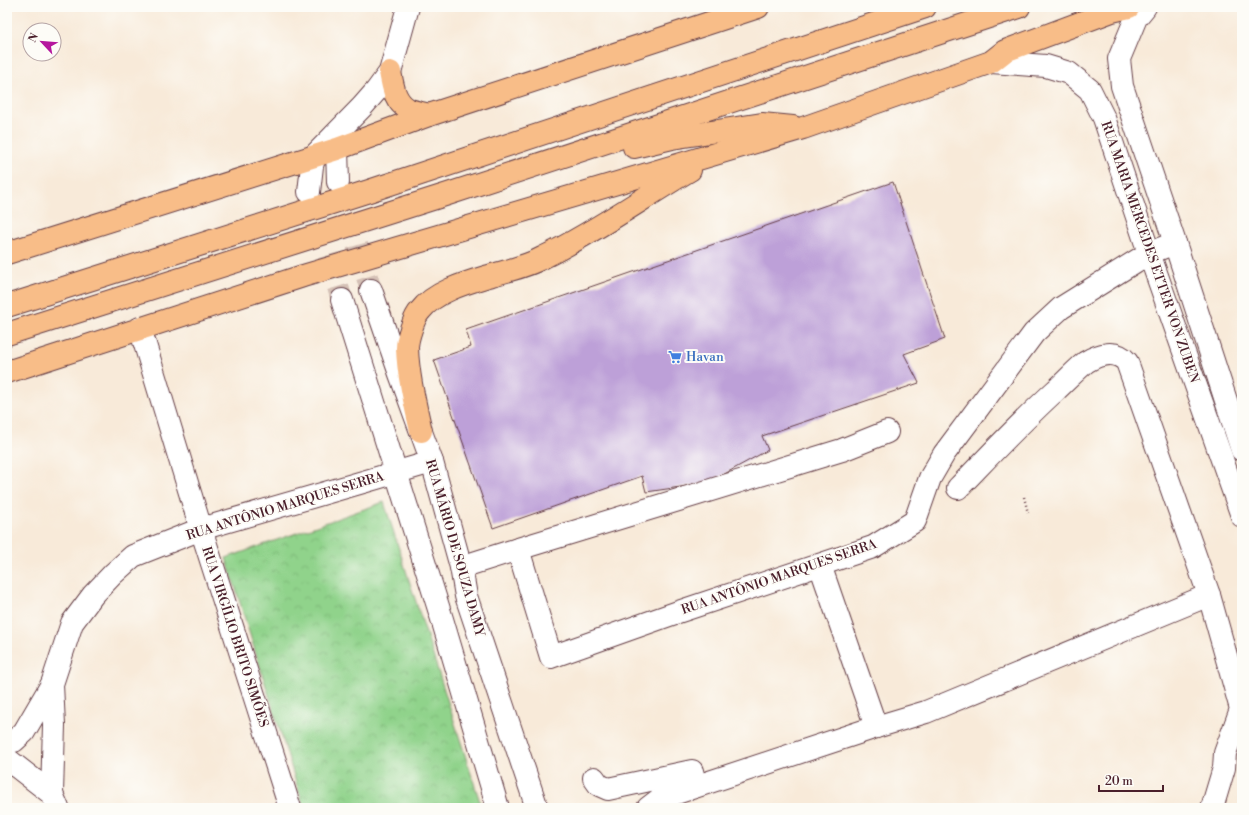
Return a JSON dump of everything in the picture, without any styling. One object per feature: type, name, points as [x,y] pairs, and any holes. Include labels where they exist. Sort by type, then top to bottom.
[{"type":"main road","points":[[7,253],[315,155],[336,142],[430,115],[758,7]]},
{"type":"main road","points":[[7,306],[369,191],[925,7]]},
{"type":"main road","points":[[7,334],[448,194],[1020,7]]},
{"type":"main road","points":[[421,431],[411,380],[407,346],[411,328],[419,311],[434,298],[467,283],[523,266],[543,258],[605,224],[652,192],[690,170],[732,152],[991,62],[1005,51],[1112,11],[1129,7]]},
{"type":"main road","points":[[390,72],[393,90],[398,101],[408,109],[430,115]]},
{"type":"main road","points":[[448,194],[599,155],[672,138],[762,124],[803,128]]},
{"type":"main road","points":[[7,372],[311,274],[803,128]]},
{"type":"street","points":[[338,182],[336,142],[390,72],[408,7]]},
{"type":"street","name":"RUA MARIA MERCEDES ETTER VON ZUBEN","points":[[1145,7],[1136,18],[1119,59],[1122,86],[1242,450]]},
{"type":"street","name":"RUA MARIA MERCEDES ETTER VON ZUBEN","points":[[991,62],[1046,66],[1069,73],[1090,90],[1104,118],[1149,253],[1242,516]]},
{"type":"street","points":[[309,192],[312,166],[315,155]]},
{"type":"street","name":"RUA ANTÔNIO MARQUES SERRA","points":[[518,549],[551,656],[872,547],[914,522],[930,478],[944,454],[1034,333],[1061,308],[1149,253],[1175,243]]},
{"type":"street","name":"RUA MÁRIO DE SOUZA DAMY","points":[[371,290],[432,462],[461,567],[466,596],[537,808]]},
{"type":"street","points":[[342,300],[442,619],[498,808]]},
{"type":"street","name":"RUA VIRGÍLIO BRITO SIMÕES","points":[[140,328],[201,529],[290,808]]},
{"type":"street","points":[[958,488],[1003,440],[1086,362],[1105,354],[1116,354],[1123,356],[1127,362],[1209,595],[1241,709],[1225,753],[1224,768],[1212,808]]},
{"type":"street","points":[[442,619],[461,567],[842,450],[887,432]]},
{"type":"street","name":"RUA ANTÔNIO MARQUES SERRA","points":[[55,801],[52,684],[72,623],[93,595],[112,574],[133,556],[201,529],[432,462]]},
{"type":"street","points":[[820,565],[876,726]]},
{"type":"street","points":[[658,805],[696,786],[876,726],[926,712],[1209,595]]},
{"type":"street","points":[[7,743],[14,741],[24,732],[52,684]]},
{"type":"street","points":[[7,759],[55,801]]},
{"type":"street","points":[[594,778],[599,786],[608,789],[692,771],[696,786]]},
{"type":"path","points":[[1024,497],[1028,512]]},
{"type":"green space","points":[[384,502],[482,808],[304,808],[226,558]]},
{"type":"building","name":"Havan","points":[[893,182],[945,339],[904,354],[919,383],[762,436],[768,450],[708,483],[646,492],[642,476],[493,528],[434,360],[471,347],[466,330]]},
{"type":"tunnel","points":[[338,182],[371,290]]},
{"type":"tunnel","points":[[309,192],[342,300]]},
{"type":"place","name":"Havan","points":[[675,357]]}]
